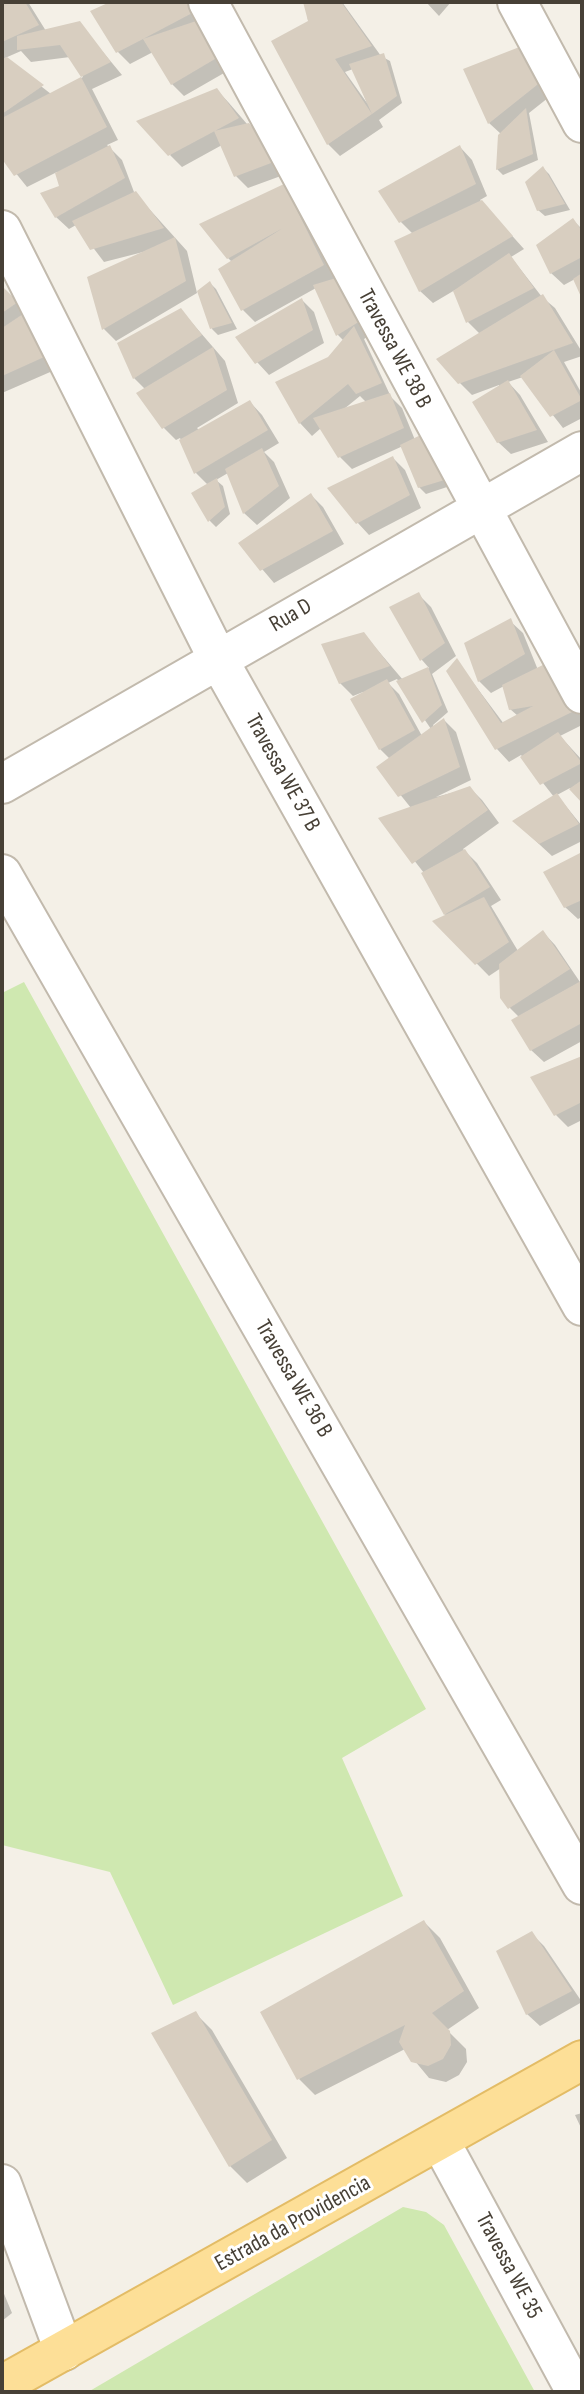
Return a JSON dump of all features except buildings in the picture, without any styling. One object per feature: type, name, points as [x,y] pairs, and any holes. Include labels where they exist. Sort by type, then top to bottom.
[{"type":"main road","name":"Estrada da Providencia","points":[[2,2385],[582,2060]]},
{"type":"street","name":"Travessa WE 38 B","points":[[208,2],[582,694]]},
{"type":"street","points":[[517,2],[582,123]]},
{"type":"street","name":"Travessa WE 37 B","points":[[2,230],[218,659],[582,1306]]},
{"type":"street","name":"Rua D","points":[[2,784],[479,507],[582,451]]},
{"type":"street","name":"Travessa WE 36 B","points":[[2,874],[582,1885]]},
{"type":"street","name":"Travessa WE 35","points":[[440,2141],[576,2392]]},
{"type":"street","points":[[2,2184],[64,2351]]},
{"type":"green space","points":[[24,982],[426,1709],[342,1758],[403,1896],[173,2005],[110,1872],[2,1845],[2,993]]},
{"type":"green space","points":[[403,2207],[426,2212],[444,2225],[535,2392],[88,2392]]}]
